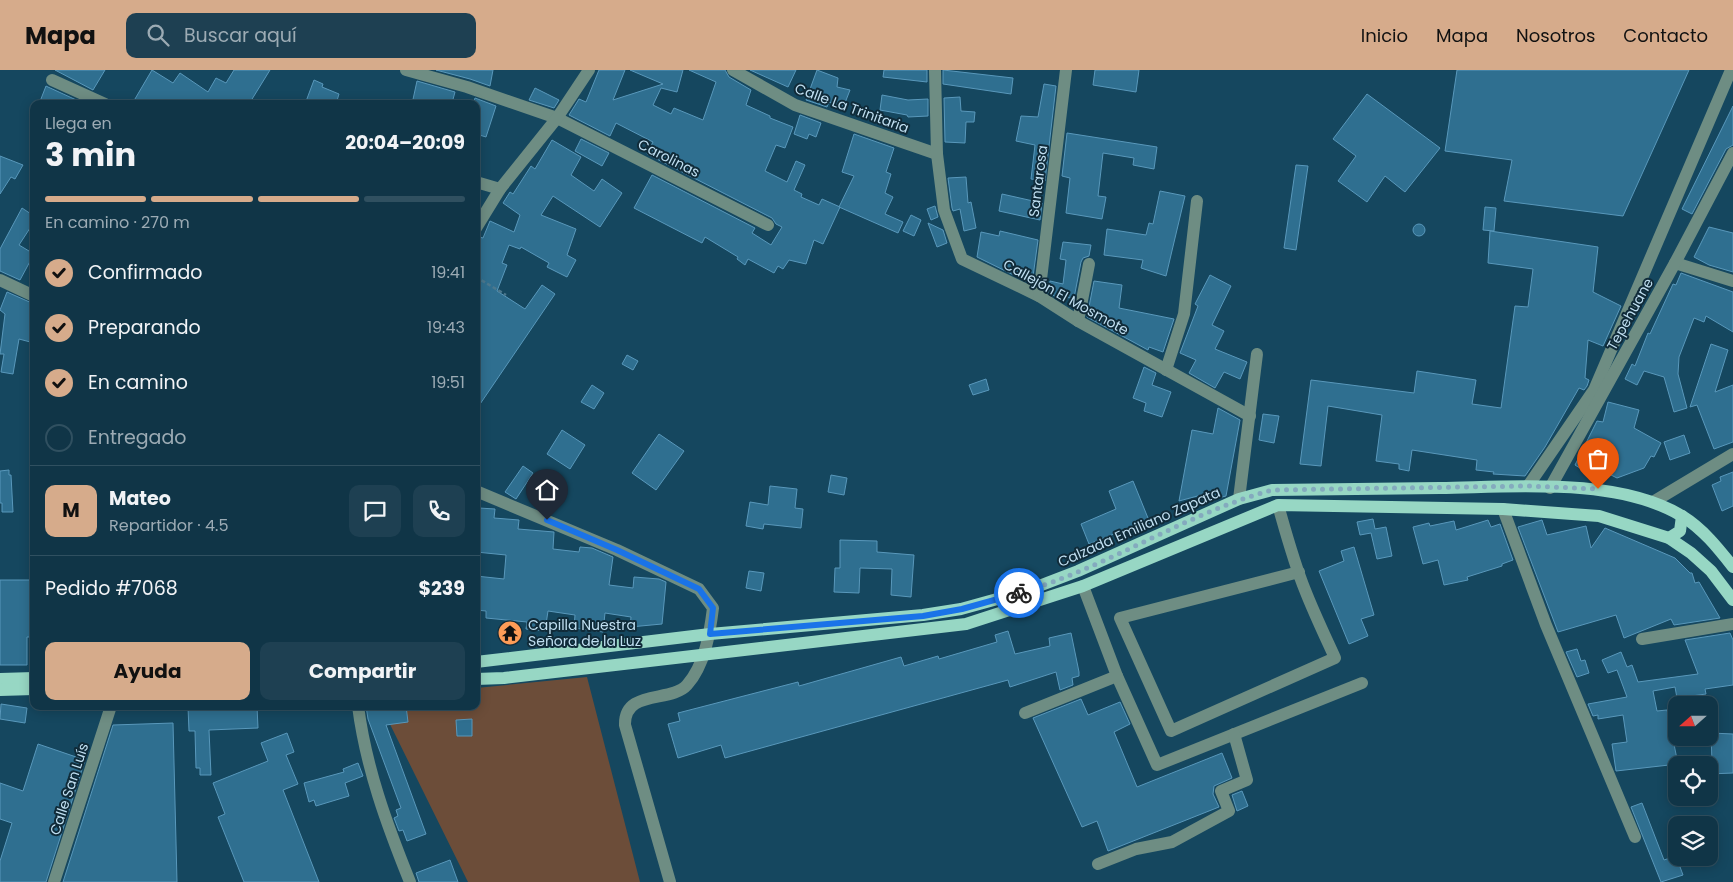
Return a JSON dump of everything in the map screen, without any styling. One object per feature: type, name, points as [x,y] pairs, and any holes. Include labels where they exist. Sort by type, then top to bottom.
[{"type":"main road","name":"Calzada Emiliano Zapata","points":[[480,662],[710,634],[923,616],[962,609],[1026,591],[1078,571],[1239,499],[1272,490],[1528,486],[1598,489],[1653,502],[1682,516],[1708,536],[1733,567]]},
{"type":"main road","points":[[480,679],[504,678],[702,656],[966,624],[1083,586],[1278,505],[1502,508],[1599,516],[1669,538],[1712,571],[1733,600]]},
{"type":"main road","points":[[1669,538],[1680,531],[1682,516]]},
{"type":"main road","points":[[0,679],[30,678]]},
{"type":"main road","points":[[0,690],[30,689]]},
{"type":"street","name":"Carolinas","points":[[406,70],[467,87],[557,118],[768,225]]},
{"type":"street","points":[[480,222],[500,189],[557,118],[589,70]]},
{"type":"street","name":"Calle La Trinitaria","points":[[733,70],[796,105],[937,154]]},
{"type":"street","name":"Callejón El Mosmote","points":[[934,70],[937,154],[944,210],[962,259],[1039,296],[1078,321],[1250,416]]},
{"type":"street","name":"Santarosa","points":[[1039,296],[1066,70]]},
{"type":"street","points":[[1528,486],[1594,390],[1731,70]]},
{"type":"street","points":[[52,80],[96,100]]},
{"type":"street","name":"Tepehuane","points":[[1550,488],[1675,263],[1733,153]]},
{"type":"street","points":[[480,183],[500,189]]},
{"type":"street","points":[[1166,370],[1184,314],[1197,201]]},
{"type":"street","points":[[1675,263],[1733,281]]},
{"type":"street","points":[[1078,321],[1089,264]]},
{"type":"street","points":[[0,280],[30,294]]},
{"type":"street","points":[[1239,499],[1257,354]]},
{"type":"street","points":[[1653,502],[1733,454]]},
{"type":"street","points":[[480,493],[617,550],[699,589],[713,608],[710,634],[702,656],[686,687],[632,705],[625,714],[625,725],[670,882]]},
{"type":"street","points":[[1278,505],[1299,572],[1304,589],[1335,658],[1172,731],[1120,618],[1299,572]]},
{"type":"street","points":[[1502,508],[1546,625],[1635,837]]},
{"type":"street","points":[[1083,586],[1118,676],[1157,764],[1362,683]]},
{"type":"street","points":[[1642,639],[1733,624]]},
{"type":"street","points":[[1025,713],[1118,676]]},
{"type":"street","name":"Calle San Luís","points":[[54,882],[111,710]]},
{"type":"street","points":[[359,710],[363,740],[374,786],[410,882]]},
{"type":"street","points":[[1098,864],[1136,850],[1172,842],[1229,812],[1221,791],[1247,780],[1234,734]]},
{"type":"path","points":[[480,280],[506,295]]},
{"type":"shaded area","points":[[587,677],[640,882],[468,882],[383,710],[480,710],[480,688]]},
{"type":"building","points":[[55,70],[105,70],[93,90]]},
{"type":"building","points":[[152,70],[173,83],[180,73],[208,92],[216,78],[226,83],[234,70],[270,70],[251,100],[134,100]]},
{"type":"building","points":[[436,70],[493,70],[490,86]]},
{"type":"building","points":[[599,70],[625,70],[613,100],[663,84],[630,70],[683,70],[677,92],[661,88],[653,105],[671,114],[674,108],[703,120],[716,82],[689,70],[725,70],[729,77],[751,90],[746,105],[770,116],[770,118],[793,127],[785,148],[776,145],[765,171],[787,182],[796,161],[805,165],[794,190],[802,194],[801,197],[819,205],[822,199],[840,207],[823,244],[814,240],[806,264],[789,260],[783,269],[778,266],[774,273],[748,259],[745,265],[737,259],[738,257],[705,237],[702,243],[634,208],[652,175],[755,228],[752,233],[771,245],[782,227],[776,224],[772,218],[647,154],[653,142],[616,123],[610,136],[569,115],[579,99],[586,102]]},
{"type":"building","points":[[750,70],[796,70],[788,87]]},
{"type":"building","points":[[817,70],[838,78],[837,87],[850,90],[843,108],[829,102],[827,107],[806,100]]},
{"type":"building","points":[[884,70],[927,70],[927,82],[883,77]]},
{"type":"building","points":[[943,70],[1013,78],[1011,94],[943,84]]},
{"type":"building","points":[[1095,70],[1139,70],[1136,92],[1093,85]]},
{"type":"building","points":[[1457,70],[1689,70],[1623,216],[1504,201],[1512,160],[1445,151]]},
{"type":"building","points":[[314,80],[323,84],[322,87],[339,94],[337,100],[306,100]]},
{"type":"building","points":[[417,81],[455,92],[453,100],[413,100]]},
{"type":"building","points":[[1044,84],[1056,86],[1045,181],[1031,179],[1035,145],[1016,141],[1021,116],[1038,117]]},
{"type":"building","points":[[46,86],[76,100],[41,100]]},
{"type":"building","points":[[535,88],[559,100],[554,108],[529,100]]},
{"type":"building","points":[[1367,94],[1440,148],[1405,192],[1385,176],[1367,202],[1338,181],[1356,156],[1333,139]]},
{"type":"building","points":[[882,95],[908,100],[928,99],[928,116],[908,117],[907,115],[880,110]]},
{"type":"building","points":[[960,97],[961,111],[975,112],[974,122],[966,122],[965,143],[945,142],[944,98]]},
{"type":"building","points":[[475,98],[496,106],[486,137],[480,135],[480,100],[474,100]]},
{"type":"building","points":[[1733,106],[1733,145],[1726,149],[1692,214],[1682,209]]},
{"type":"building","points":[[800,115],[821,123],[816,137],[809,134],[807,139],[794,134]]},
{"type":"building","points":[[1067,133],[1157,147],[1154,169],[1133,165],[1134,158],[1103,153],[1098,196],[1106,197],[1102,219],[1066,213],[1070,178],[1062,176]]},
{"type":"building","points":[[854,134],[894,148],[886,172],[891,174],[885,193],[893,197],[885,214],[903,222],[898,233],[839,207],[854,176],[842,172]]},
{"type":"building","points":[[581,139],[609,153],[602,166],[575,151]]},
{"type":"building","points":[[552,140],[581,157],[571,175],[594,191],[602,179],[622,193],[600,227],[553,196],[541,215],[576,229],[567,255],[576,260],[567,277],[547,267],[549,263],[521,247],[520,249],[509,245],[502,263],[507,265],[497,291],[525,309],[542,285],[555,294],[480,404],[480,237],[483,238],[490,221],[514,232],[520,215],[503,203],[510,192],[513,194],[531,166],[535,169]]},
{"type":"building","points":[[0,156],[23,165],[15,179],[11,177],[0,194]]},
{"type":"building","points":[[1296,165],[1308,166],[1296,250],[1284,248]]},
{"type":"building","points":[[966,177],[968,203],[971,202],[976,228],[964,231],[960,209],[953,211],[952,208],[948,178]]},
{"type":"building","points":[[1160,191],[1185,196],[1166,276],[1141,268],[1143,260],[1104,255],[1107,229],[1146,235],[1149,223],[1153,224]]},
{"type":"building","points":[[1002,194],[1042,203],[1040,220],[999,211]]},
{"type":"building","points":[[935,206],[938,217],[931,220],[927,209]]},
{"type":"building","points":[[1485,207],[1496,208],[1494,231],[1483,230]]},
{"type":"building","points":[[22,208],[30,213],[30,228],[19,245],[30,252],[30,261],[20,280],[0,271],[0,249]]},
{"type":"building","points":[[911,215],[921,220],[914,236],[903,231]]},
{"type":"building","points":[[928,223],[943,230],[947,243],[937,247]]},
{"type":"building","points":[[1417,224],[1421,224],[1425,230],[1421,236],[1417,236],[1413,232],[1413,228]]},
{"type":"building","points":[[1709,227],[1733,233],[1733,272],[1709,265],[1694,257]]},
{"type":"building","points":[[1000,231],[1038,240],[1032,284],[977,257],[981,232],[999,236]]},
{"type":"building","points":[[1490,231],[1598,247],[1593,292],[1621,306],[1603,346],[1588,340],[1585,378],[1589,380],[1587,386],[1584,390],[1579,388],[1545,447],[1525,476],[1493,474],[1494,472],[1476,470],[1477,460],[1412,450],[1409,471],[1399,469],[1399,464],[1376,461],[1382,415],[1328,406],[1321,466],[1300,464],[1311,380],[1414,393],[1417,371],[1476,380],[1472,404],[1501,408],[1515,306],[1528,307],[1533,269],[1488,263]]},
{"type":"building","points":[[1063,242],[1091,245],[1089,256],[1083,258],[1081,262],[1074,298],[1056,297],[1048,292],[1050,281],[1063,284],[1066,260],[1060,259]]},
{"type":"building","points":[[1681,273],[1733,292],[1733,332],[1706,316],[1704,322],[1694,318],[1679,357],[1678,374],[1687,408],[1674,412],[1664,377],[1644,371],[1637,385],[1625,379],[1632,364],[1635,366],[1648,333],[1650,334],[1673,284],[1676,285]]},
{"type":"building","points":[[1210,275],[1231,286],[1212,325],[1224,331],[1215,349],[1247,362],[1240,379],[1224,372],[1215,388],[1189,373],[1196,360],[1180,353],[1198,306],[1195,304]]},
{"type":"building","points":[[1094,281],[1122,285],[1119,308],[1174,319],[1163,352],[1149,347],[1148,350],[1087,317]]},
{"type":"building","points":[[7,292],[30,302],[30,342],[19,339],[13,374],[1,372],[4,354],[0,354],[5,314],[0,310]]},
{"type":"building","points":[[1711,344],[1728,350],[1715,392],[1733,385],[1733,442],[1714,449],[1697,405],[1690,407]]},
{"type":"building","points":[[627,355],[638,361],[633,370],[622,364]]},
{"type":"building","points":[[1144,367],[1156,373],[1152,385],[1171,392],[1162,417],[1144,411],[1146,403],[1133,398]]},
{"type":"building","points":[[986,379],[989,390],[973,395],[969,385]]},
{"type":"building","points":[[592,385],[604,393],[594,409],[581,402]]},
{"type":"building","points":[[1608,402],[1639,410],[1634,428],[1661,443],[1654,457],[1651,456],[1644,468],[1617,478],[1611,475],[1591,475],[1575,465],[1597,421],[1603,422]]},
{"type":"building","points":[[1218,408],[1240,420],[1226,496],[1205,494],[1179,501],[1192,430],[1213,434]]},
{"type":"building","points":[[1263,414],[1279,416],[1274,443],[1259,440]]},
{"type":"building","points":[[562,430],[585,445],[570,469],[547,454]]},
{"type":"building","points":[[659,434],[684,451],[656,490],[632,473]]},
{"type":"building","points":[[1684,435],[1690,453],[1670,460],[1664,442]]},
{"type":"building","points":[[523,466],[533,473],[516,499],[505,492]]},
{"type":"building","points":[[9,470],[9,475],[11,475],[13,512],[2,512],[2,503],[0,503],[0,471]]},
{"type":"building","points":[[1733,472],[1733,506],[1722,511],[1712,485],[1721,481],[1720,477]]},
{"type":"building","points":[[831,475],[847,478],[844,495],[828,492]]},
{"type":"building","points":[[1133,481],[1150,523],[1125,533],[1124,530],[1089,544],[1081,524],[1116,509],[1109,491]]},
{"type":"building","points":[[770,486],[797,489],[795,508],[803,509],[801,528],[764,524],[763,529],[746,526],[750,502],[768,505]]},
{"type":"building","points":[[480,508],[495,509],[494,518],[519,520],[518,529],[554,532],[553,549],[579,552],[580,547],[592,548],[613,557],[609,585],[633,588],[634,577],[659,579],[666,582],[662,624],[630,627],[631,617],[605,613],[603,632],[574,628],[575,615],[548,611],[545,631],[526,629],[527,622],[486,618],[486,611],[480,610],[480,576],[504,579],[506,555],[480,552]]},
{"type":"building","points":[[1373,519],[1375,529],[1386,527],[1392,556],[1377,559],[1371,533],[1360,535],[1357,522]]},
{"type":"building","points":[[1488,520],[1491,527],[1500,524],[1513,560],[1502,564],[1502,566],[1467,577],[1468,580],[1444,585],[1438,560],[1423,564],[1413,527],[1429,523],[1430,526],[1454,521],[1456,530]]},
{"type":"building","points":[[1542,520],[1547,535],[1586,526],[1591,548],[1605,528],[1675,558],[1692,573],[1695,583],[1699,582],[1720,618],[1674,625],[1671,619],[1624,638],[1616,615],[1558,632],[1518,527]]},
{"type":"building","points":[[840,540],[877,541],[877,552],[914,555],[911,597],[891,595],[892,569],[860,568],[859,593],[834,592],[835,568],[840,568]]},
{"type":"building","points":[[1354,547],[1374,615],[1361,619],[1368,636],[1349,644],[1319,571],[1344,561],[1341,551]]},
{"type":"building","points":[[749,571],[764,573],[761,591],[746,588]]},
{"type":"building","points":[[0,580],[30,580],[30,637],[27,637],[27,665],[0,665]]},
{"type":"building","points":[[1008,631],[1015,654],[1050,646],[1049,638],[1071,633],[1079,672],[1079,676],[1072,678],[1073,685],[1060,690],[1056,672],[1010,687],[1008,680],[725,758],[721,745],[678,758],[668,724],[680,721],[678,713],[798,682],[799,686],[901,657],[904,666],[938,656],[939,659],[997,642],[995,635]]},
{"type":"building","points":[[1730,633],[1733,640],[1733,685],[1705,689],[1706,694],[1692,696],[1677,696],[1675,687],[1653,691],[1657,711],[1667,710],[1668,746],[1674,746],[1676,756],[1668,756],[1668,765],[1616,771],[1612,744],[1627,742],[1623,715],[1598,719],[1598,715],[1593,716],[1588,704],[1627,697],[1617,670],[1608,673],[1602,660],[1621,652],[1627,667],[1632,665],[1638,682],[1698,674],[1685,640]]},
{"type":"building","points":[[1577,649],[1581,661],[1585,660],[1589,673],[1577,677],[1566,652]]},
{"type":"building","points":[[1081,699],[1088,715],[1120,702],[1130,724],[1114,732],[1137,787],[1222,753],[1232,778],[1214,786],[1213,794],[1219,807],[1108,851],[1097,821],[1082,827],[1033,718]]},
{"type":"building","points":[[1,704],[27,708],[25,723],[0,719]]},
{"type":"building","points":[[188,710],[257,710],[258,728],[209,730],[211,775],[200,775],[200,768],[196,768],[195,731],[189,731]]},
{"type":"building","points":[[367,710],[406,710],[408,722],[386,725],[426,834],[407,841],[403,830],[399,831],[394,818],[398,816],[396,810],[401,808],[368,719]]},
{"type":"building","points":[[472,719],[472,736],[457,736],[456,720]]},
{"type":"building","points":[[173,723],[177,882],[63,882],[113,725]]},
{"type":"building","points":[[287,733],[294,752],[286,755],[298,784],[283,790],[319,882],[244,882],[218,817],[225,814],[213,783],[268,761],[261,743]]},
{"type":"building","points":[[1718,733],[1733,734],[1733,773],[1718,774],[1718,756],[1712,756],[1711,746],[1718,746]]},
{"type":"building","points":[[38,744],[85,760],[46,882],[0,882],[0,861],[12,823],[0,819],[0,783],[23,791]]},
{"type":"building","points":[[358,763],[363,776],[345,783],[349,796],[316,806],[314,800],[309,802],[304,783],[344,772],[343,769]]},
{"type":"building","points":[[1242,791],[1248,806],[1237,811],[1232,795]]},
{"type":"building","points":[[1642,803],[1664,860],[1668,859],[1668,866],[1680,866],[1683,875],[1661,882],[1631,807]]},
{"type":"building","points":[[450,860],[458,882],[419,882],[416,873]]},
{"type":"way so far","points":[[1019,593],[1078,571],[1239,499],[1272,490],[1528,486],[1598,489]]},
{"type":"place","name":"Capilla Nuestra Señora de la Luz","points":[[510,633]]},
{"type":"route","points":[[547,520],[617,550],[699,589],[713,608],[710,634],[923,616],[962,609],[1019,593]]}]
